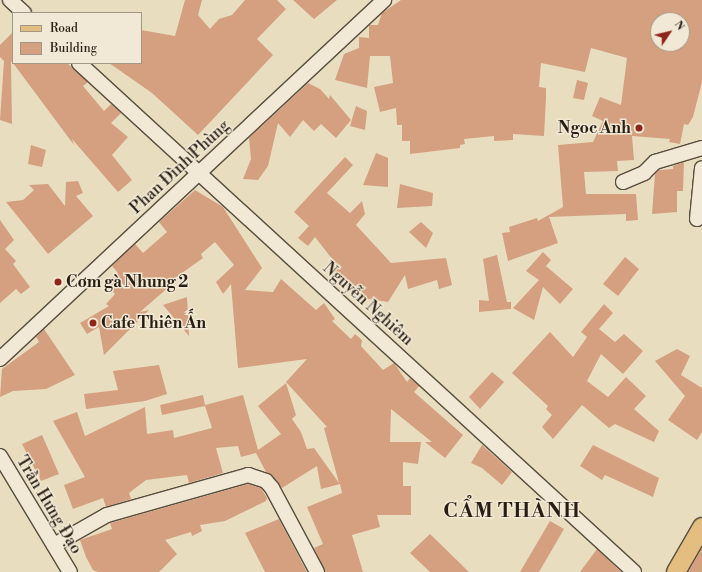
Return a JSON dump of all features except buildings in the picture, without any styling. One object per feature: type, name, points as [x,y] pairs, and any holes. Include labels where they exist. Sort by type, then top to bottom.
[{"type":"main road","points":[[676,572],[702,527]]},
{"type":"street","points":[[10,0],[23,12]]},
{"type":"street","name":"Phan Đình Phùng","points":[[0,359],[198,172],[384,0]]},
{"type":"street","name":"Nguyễn Nghiêm","points":[[80,64],[634,572]]},
{"type":"street","points":[[623,182],[644,173],[655,162],[702,148]]},
{"type":"street","points":[[697,219],[702,168]]},
{"type":"street","name":"Trần Hưng Đạo","points":[[0,456],[70,572]]},
{"type":"street","points":[[54,546],[107,515],[248,476],[266,481],[272,488],[317,572]]},
{"type":"place","name":"Ngoc Anh","points":[[639,128]]},
{"type":"place","name":"Cơm gà Nhung 2","points":[[58,282]]},
{"type":"place","name":"Cafe Thiên Ấn","points":[[93,323]]},
{"type":"district","name":"CẨM THÀNH","points":[[512,511]]}]
